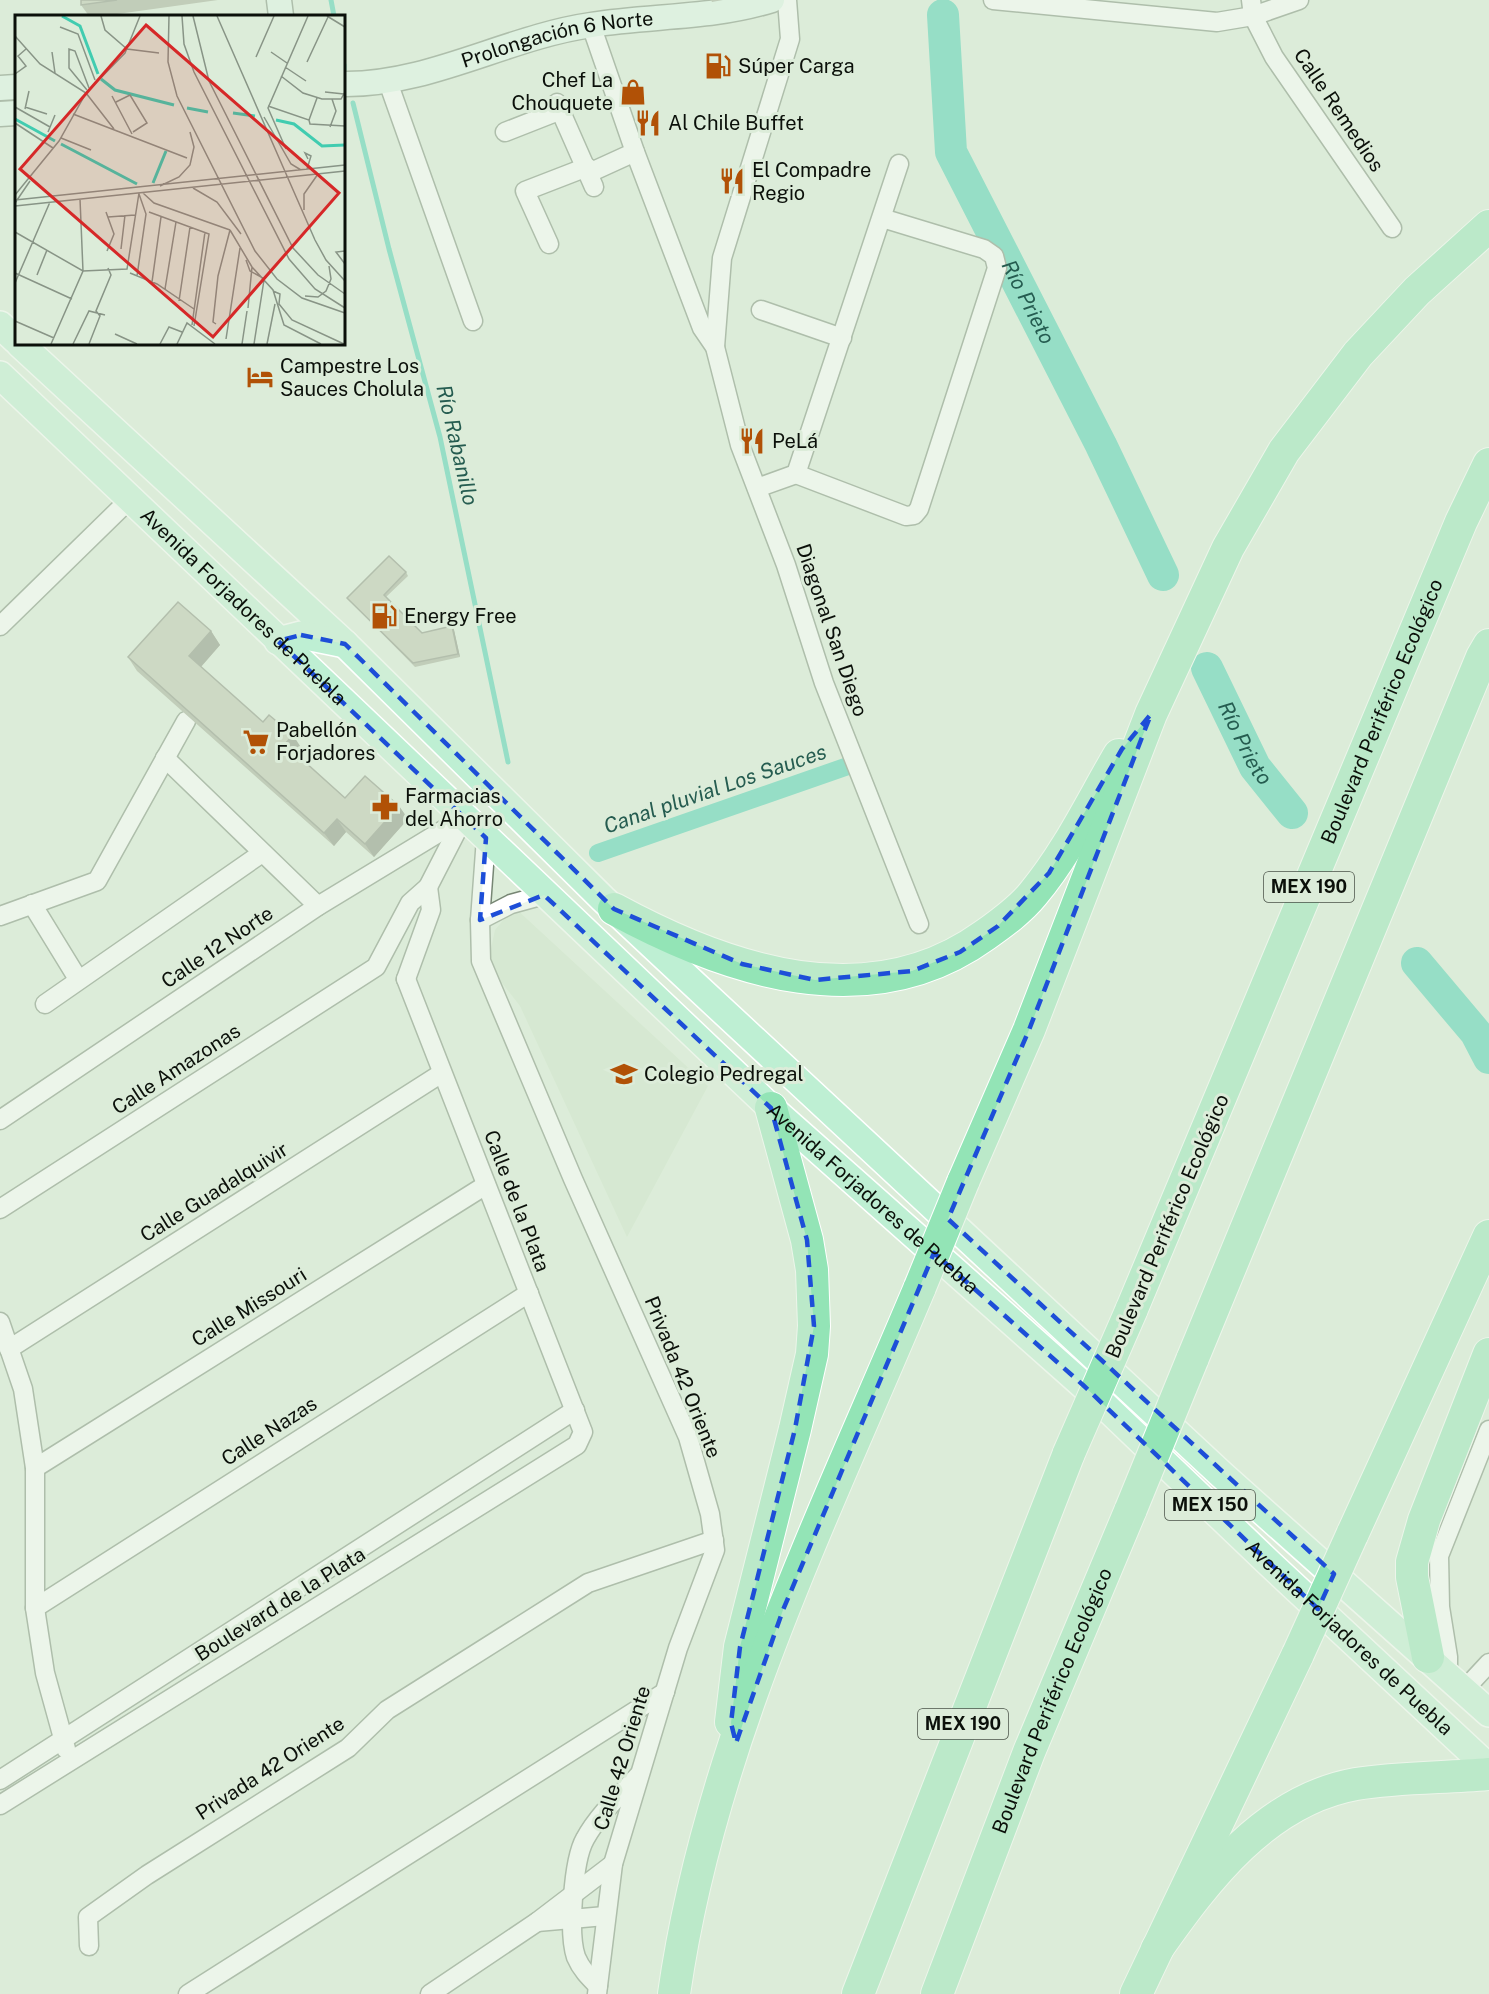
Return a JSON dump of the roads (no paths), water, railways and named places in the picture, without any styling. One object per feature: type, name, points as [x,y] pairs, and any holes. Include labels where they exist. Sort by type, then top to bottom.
[{"type":"highway","points":[[674,1994],[681,1944],[698,1864],[717,1795],[783,1610],[1029,1030],[1151,714],[1228,548],[1284,451],[1385,324],[1489,226]]},
{"type":"highway","name":"Boulevard Periférico Ecológico","points":[[858,1994],[1069,1453],[1131,1311],[1461,522],[1489,464]]},
{"type":"highway","name":"Boulevard Periférico Ecológico","points":[[937,1994],[1029,1752],[1482,657],[1489,645]]},
{"type":"highway","points":[[614,909],[675,939],[741,964],[781,975],[815,980],[858,980],[888,976],[934,964],[960,952],[981,938],[1032,895],[1063,851],[1122,749],[1151,714]]},
{"type":"highway","points":[[736,1743],[731,1723],[740,1647],[800,1407],[812,1354],[814,1326],[810,1255],[771,1108]]},
{"type":"highway","points":[[1136,1994],[1298,1654],[1489,1236]]},
{"type":"highway","points":[[1446,1675],[1412,1576],[1412,1562],[1424,1520],[1489,1354]]},
{"type":"highway","points":[[1157,1949],[1193,1900],[1232,1856],[1274,1818],[1305,1799],[1341,1787],[1374,1782],[1489,1774]]},
{"type":"main road","points":[[279,0],[281,15]]},
{"type":"main road","name":"Prolongación 6 Norte","points":[[345,84],[388,82],[591,25],[738,11],[772,0]]},
{"type":"main road","points":[[0,88],[15,87]]},
{"type":"main road","points":[[0,114],[15,112]]},
{"type":"main road","points":[[0,325],[15,339]]},
{"type":"main road","name":"Avenida Forjadores de Puebla","points":[[21,345],[345,644],[614,909],[1222,1475],[1489,1713]]},
{"type":"main road","name":"Avenida Forjadores de Puebla","points":[[0,375],[544,895],[771,1108],[1083,1385],[1269,1563],[1489,1768]]},
{"type":"main road","points":[[278,641],[301,635],[345,644]]},
{"type":"street","name":"Diagonal San Diego","points":[[787,0],[790,39],[722,258],[715,347],[740,445],[786,565],[824,683],[919,924]]},
{"type":"street","points":[[993,0],[1217,22],[1252,8],[1299,0]]},
{"type":"street","name":"Calle Remedios","points":[[1252,8],[1274,57],[1392,228]]},
{"type":"street","name":"Diagonal San Diego","points":[[591,25],[635,152],[702,328],[715,347]]},
{"type":"street","points":[[388,82],[473,321]]},
{"type":"street","points":[[506,132],[559,107],[590,176]]},
{"type":"street","points":[[549,244],[525,191],[590,176],[635,152]]},
{"type":"street","points":[[796,474],[899,164]]},
{"type":"street","points":[[757,488],[796,474],[906,516],[914,515],[919,509],[997,268],[994,256],[984,249],[882,218]]},
{"type":"street","points":[[761,309],[842,338]]},
{"type":"street","points":[[0,626],[131,498]]},
{"type":"street","points":[[0,916],[96,881],[186,722]]},
{"type":"street","points":[[165,758],[318,906]]},
{"type":"street","points":[[428,887],[431,910],[405,980],[376,967],[410,903],[428,887],[465,818]]},
{"type":"street","name":"Calle 12 Norte","points":[[0,1120],[318,906],[465,818]]},
{"type":"street","name":"Privada 42 Oriente","points":[[89,1946],[88,1917],[115,1891],[348,1748],[387,1710],[588,1583],[714,1540],[710,1514],[688,1437],[573,1179],[481,961],[480,920],[486,838]]},
{"type":"street","points":[[45,1004],[262,853]]},
{"type":"street","points":[[480,920],[511,904],[544,895]]},
{"type":"street","points":[[32,904],[78,979]]},
{"type":"street","name":"Calle Amazonas","points":[[0,1209],[376,967]]},
{"type":"street","name":"Calle de la Plata","points":[[405,980],[575,1410],[583,1432],[582,1438]]},
{"type":"street","name":"Calle Guadalquivir","points":[[9,1348],[442,1073]]},
{"type":"street","name":"Calle Missouri","points":[[35,1468],[486,1185]]},
{"type":"street","name":"Calle Nazas","points":[[34,1608],[529,1293]]},
{"type":"street","points":[[0,1322],[23,1389],[35,1468],[34,1608],[45,1673],[69,1762]]},
{"type":"street","name":"Boulevard de la Plata","points":[[0,1780],[575,1410]]},
{"type":"street","points":[[1489,1430],[1439,1556],[1440,1607],[1446,1675],[1489,1664]]},
{"type":"street","name":"Boulevard de la Plata","points":[[0,1805],[577,1445],[582,1438]]},
{"type":"street","name":"Calle 42 Oriente","points":[[597,1990],[605,1916],[614,1864],[665,1692],[715,1550],[714,1540]]},
{"type":"street","points":[[189,1994],[665,1692]]},
{"type":"street","points":[[597,1990],[576,1956],[574,1892],[576,1868],[584,1841],[597,1820],[641,1772]]},
{"type":"street","points":[[429,1994],[537,1922],[614,1864]]},
{"type":"street","points":[[537,1922],[605,1916]]},
{"type":"waterway","name":"Río Rabanillo","points":[[331,0],[334,15]]},
{"type":"waterway","name":"Río Prieto","points":[[943,15],[951,152],[1101,445],[1163,575]]},
{"type":"waterway","name":"Río Rabanillo","points":[[353,103],[389,249],[440,437],[508,762]]},
{"type":"waterway","name":"Río Prieto","points":[[1207,668],[1255,767],[1292,813]]},
{"type":"waterway","name":"Canal pluvial Los Sauces","points":[[598,853],[848,766]]},
{"type":"waterway","name":"Río Prieto","points":[[1417,963],[1476,1033],[1489,1058]]},
{"type":"place","name":"Súper Carga","points":[[718,66]]},
{"type":"place","name":"Chef La Chouquete","points":[[633,92]]},
{"type":"place","name":"Al Chile Buffet","points":[[648,123]]},
{"type":"place","name":"El Compadre Regio","points":[[732,181]]},
{"type":"place","name":"Campestre Los Sauces Cholula","points":[[260,377]]},
{"type":"place","name":"PeLá","points":[[752,441]]},
{"type":"place","name":"Energy Free","points":[[384,616]]},
{"type":"place","name":"Pabellón Forjadores","points":[[256,742]]},
{"type":"place","name":"Farmacias del Ahorro","points":[[385,807]]},
{"type":"place","name":"Colegio Pedregal","points":[[624,1074]]}]
